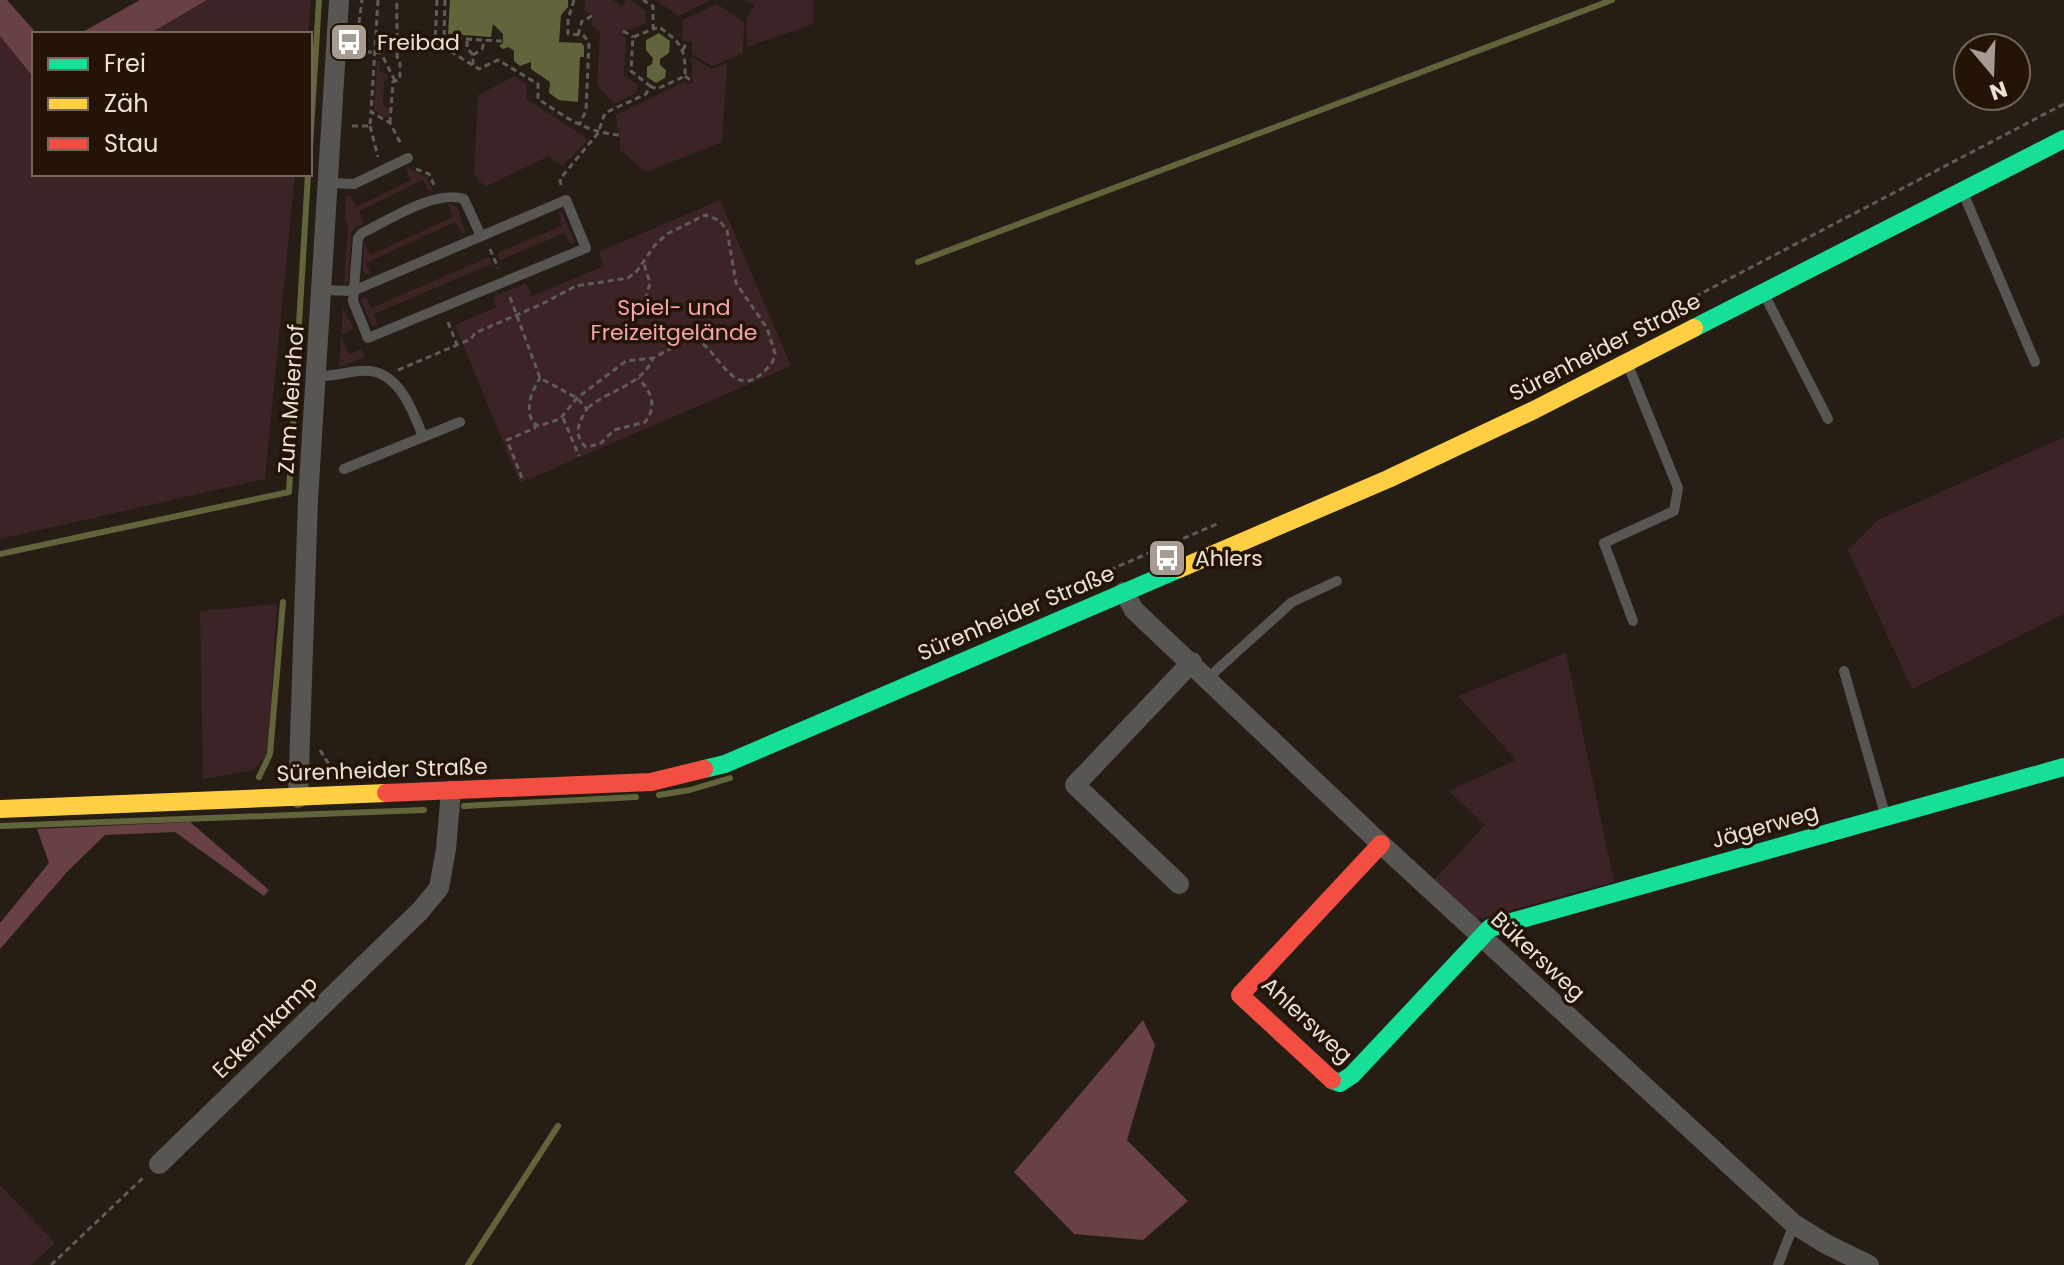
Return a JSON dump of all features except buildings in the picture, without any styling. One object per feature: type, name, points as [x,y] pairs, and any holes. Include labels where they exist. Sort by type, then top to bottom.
[{"type":"main road","name":"Sürenheider Straße","points":[[0,809],[651,782],[725,764],[1388,479],[1627,363],[2064,139]]},
{"type":"main road","name":"Jägerweg","points":[[1482,937],[1490,928],[2064,767]]},
{"type":"main road","name":"Ahlersweg","points":[[1381,844],[1240,995],[1330,1079],[1340,1083],[1352,1075],[1482,937]]},
{"type":"street","name":"Zum Meierhof","points":[[298,798],[308,500],[340,1]]},
{"type":"street","name":"Bükersweg","points":[[1124,592],[1134,610],[1381,844],[1794,1224],[1869,1265]]},
{"type":"street","points":[[1179,884],[1075,785],[1192,662]]},
{"type":"street","name":"Eckernkamp","points":[[159,1164],[420,911],[439,888],[451,791]]},
{"type":"lane","points":[[329,183],[354,184],[408,158]]},
{"type":"lane","points":[[1962,192],[2035,362]]},
{"type":"lane","points":[[322,290],[353,291],[566,200],[586,248],[368,338],[353,301],[353,291],[358,238],[362,233],[439,196],[454,195],[464,199],[481,236]]},
{"type":"lane","points":[[1764,293],[1828,419]]},
{"type":"lane","points":[[1627,363],[1678,488],[1674,511],[1604,543],[1633,621]]},
{"type":"lane","points":[[316,376],[333,377],[361,371],[373,371],[384,376],[407,396],[423,437]]},
{"type":"lane","points":[[344,469],[460,422]]},
{"type":"lane","points":[[1208,678],[1292,602],[1337,581]]},
{"type":"lane","points":[[1844,671],[1886,816]]},
{"type":"lane","points":[[1778,1265],[1794,1224]]},
{"type":"path","points":[[378,0],[370,126],[382,171]]},
{"type":"path","points":[[395,81],[400,79],[397,0]]},
{"type":"path","points":[[437,0],[435,42],[479,69],[498,60],[538,84],[538,99],[579,125],[598,133],[620,135]]},
{"type":"path","points":[[445,0],[444,38],[503,41]]},
{"type":"path","points":[[574,0],[568,19],[568,34],[583,35],[589,42],[586,111],[579,125]]},
{"type":"path","points":[[643,0],[653,6],[653,29]]},
{"type":"path","points":[[578,35],[582,21],[592,16]]},
{"type":"path","points":[[633,37],[659,27],[669,34],[683,50],[685,76],[693,82]]},
{"type":"path","points":[[623,31],[633,37]]},
{"type":"path","points":[[633,37],[631,71],[650,86],[657,89],[685,76]]},
{"type":"path","points":[[467,40],[467,48],[473,55],[473,66]]},
{"type":"path","points":[[473,55],[482,49],[485,40]]},
{"type":"path","points":[[683,50],[687,41]]},
{"type":"path","points":[[356,51],[381,53],[395,81],[390,123],[413,168],[429,174],[439,196]]},
{"type":"path","points":[[451,60],[454,55]]},
{"type":"path","points":[[566,200],[560,179],[598,133],[605,113],[646,94],[650,86]]},
{"type":"path","points":[[392,92],[399,92]]},
{"type":"path","points":[[1550,372],[2064,104]]},
{"type":"path","points":[[371,112],[390,123]]},
{"type":"path","points":[[352,126],[370,126]]},
{"type":"path","points":[[384,376],[471,339],[475,333],[576,286],[628,278],[655,245],[680,226],[705,215],[719,220],[727,230],[736,283],[767,328],[775,353],[767,369],[761,375],[746,380],[732,376],[724,371],[703,342],[691,338],[653,358],[626,361],[577,398],[563,417],[507,440],[522,478]]},
{"type":"path","points":[[643,309],[650,283],[644,262]]},
{"type":"path","points":[[442,307],[457,345]]},
{"type":"path","points":[[516,313],[540,378],[528,410],[535,429]]},
{"type":"path","points":[[638,378],[651,394],[651,414],[645,422],[614,430],[600,444],[590,448],[582,444],[577,437],[587,409],[599,398],[638,378],[653,358]]},
{"type":"path","points":[[540,378],[577,398],[587,409]]},
{"type":"path","points":[[563,417],[579,456]]},
{"type":"path","points":[[973,629],[1223,521]]},
{"type":"path","points":[[51,1265],[159,1164]]},
{"type":"green space","points":[[207,0],[311,0],[308,32],[152,32]]},
{"type":"green space","points":[[585,0],[612,0],[622,6],[626,0],[631,0],[646,11],[646,23],[630,30],[628,28],[623,36],[626,38],[624,75],[638,85],[637,92],[614,104],[597,85],[600,32],[592,26],[592,16],[584,11]]},
{"type":"green space","points":[[656,0],[710,0],[679,16]]},
{"type":"green space","points":[[746,0],[813,0],[813,24],[747,47],[746,19],[755,6]]},
{"type":"green space","points":[[717,4],[744,22],[743,53],[712,66],[692,54],[692,42],[682,41],[683,20]]},
{"type":"green space","points":[[0,36],[32,76],[32,176],[295,176],[265,479],[0,539]]},
{"type":"green space","points":[[691,57],[712,69],[727,63],[722,142],[646,172],[620,150],[616,115],[686,81],[688,84],[693,82]]},
{"type":"green space","points":[[380,61],[379,71],[388,75],[384,81],[383,104],[390,109],[390,116],[386,118],[374,110],[377,62]]},
{"type":"green space","points":[[515,76],[527,84],[526,99],[584,136],[587,141],[562,166],[549,156],[485,187],[474,175],[478,95]]},
{"type":"green space","points":[[406,168],[426,177],[433,190],[429,192],[423,180],[359,211],[364,223],[352,230],[348,282],[344,286],[348,227],[345,218],[346,196],[351,195],[357,207],[411,180]]},
{"type":"green space","name":"Spiel- und Freizeitgelände","points":[[720,200],[791,366],[520,483],[455,325],[496,307],[493,297],[526,283],[532,296],[604,266],[599,252]]},
{"type":"green space","points":[[447,203],[457,207],[465,231],[462,234],[455,222],[366,263],[371,275],[363,272],[364,242],[370,255],[453,217]]},
{"type":"green space","points":[[562,212],[575,242],[570,244],[565,233],[500,260],[497,253],[562,226],[558,214]]},
{"type":"green space","points":[[489,257],[492,264],[374,314],[378,325],[372,326],[361,300],[365,296],[371,308]]},
{"type":"green space","points":[[343,308],[354,329],[341,335]]},
{"type":"green space","points":[[341,335],[349,354],[362,349],[365,357],[339,367]]},
{"type":"green space","points":[[2064,437],[2064,614],[1912,689],[1848,550],[1878,520]]},
{"type":"green space","points":[[277,604],[268,753],[254,770],[203,779],[200,611]]},
{"type":"green space","points":[[1566,653],[1614,882],[1474,920],[1433,881],[1485,825],[1449,791],[1516,760],[1458,696]]},
{"type":"green space","points":[[0,1185],[55,1243],[31,1265],[0,1265]]},
{"type":"shaded area","points":[[0,0],[7,0],[35,32],[32,32],[32,76],[0,36]]},
{"type":"shaded area","points":[[140,0],[207,0],[152,32],[83,32]]},
{"type":"shaded area","points":[[450,0],[568,0],[568,7],[561,15],[559,42],[581,43],[584,46],[584,57],[580,57],[578,102],[559,100],[549,93],[550,82],[531,69],[531,62],[520,66],[514,61],[514,51],[499,46],[503,43],[503,34],[493,24],[491,37],[448,34]]},
{"type":"shaded area","points":[[659,33],[670,41],[669,53],[660,59],[660,65],[666,70],[665,78],[656,83],[647,77],[647,67],[652,64],[653,58],[646,50],[646,40]]},
{"type":"shaded area","points":[[190,822],[269,890],[264,896],[175,832],[105,835],[67,872],[0,949],[0,923],[49,863],[37,829]]},
{"type":"shaded area","points":[[1143,1020],[1155,1045],[1127,1140],[1188,1201],[1143,1240],[1074,1234],[1014,1172]]},
{"type":"waterway","points":[[312,114],[319,0]]},
{"type":"waterway","points":[[918,262],[1612,0]]},
{"type":"waterway","points":[[0,554],[289,492],[308,176]]},
{"type":"waterway","points":[[259,777],[270,754],[283,602]]},
{"type":"waterway","points":[[659,795],[730,778]]},
{"type":"waterway","points":[[464,806],[636,797]]},
{"type":"waterway","points":[[0,826],[424,810]]},
{"type":"waterway","points":[[468,1265],[558,1126]]},
{"type":"traffic: fast","points":[[1694,328],[2064,139]]},
{"type":"traffic: fast","points":[[704,769],[725,764],[1179,569]]},
{"type":"traffic: fast","points":[[1332,1080],[1340,1083],[1352,1075],[1490,928],[2064,767]]},
{"type":"traffic: slow","points":[[1179,569],[1388,479],[1534,410],[1694,328]]},
{"type":"traffic: slow","points":[[0,809],[386,793]]},
{"type":"traffic: jam","points":[[386,793],[651,782],[704,769]]},
{"type":"traffic: jam","points":[[1332,1080],[1240,995],[1381,844]]},
{"type":"place","name":"Freibad","points":[[349,42]]},
{"type":"place","name":"Ahlers","points":[[1167,558]]}]
